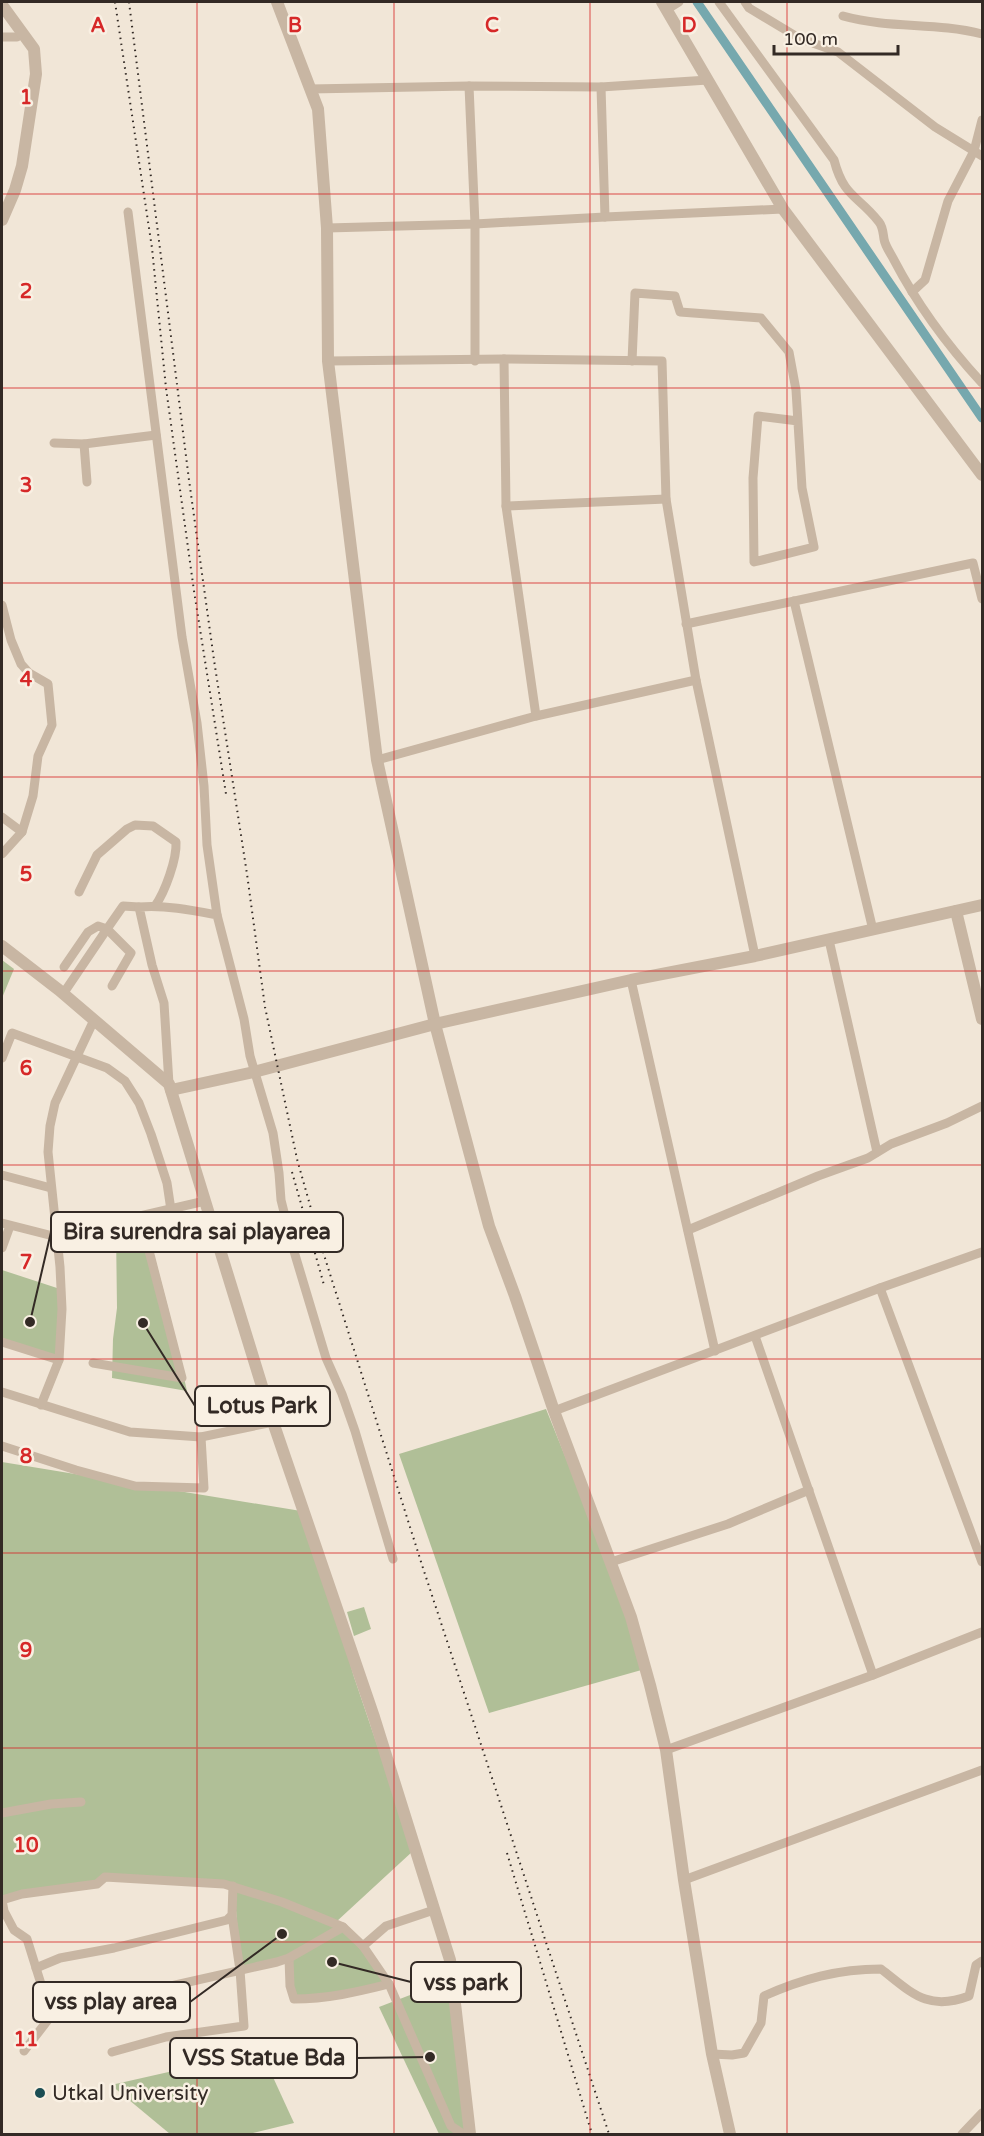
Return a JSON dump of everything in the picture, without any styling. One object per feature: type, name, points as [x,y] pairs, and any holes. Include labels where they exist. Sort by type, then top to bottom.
[{"type":"street","points":[[277,2],[318,109],[327,228],[328,361],[376,760],[435,1024],[489,1226],[554,1411],[631,1617],[666,1750],[712,2054],[729,2134]]},
{"type":"street","points":[[719,2],[834,160],[845,189],[880,224],[885,235],[884,240],[932,324],[982,383]]},
{"type":"street","points":[[745,2],[749,8],[799,38],[838,52],[927,121],[978,154]]},
{"type":"street","points":[[671,4],[708,80],[783,209],[982,475]]},
{"type":"street","points":[[2,6],[34,49],[36,74],[22,166],[2,220]]},
{"type":"street","points":[[843,16],[864,22],[907,26],[943,26],[982,34]]},
{"type":"street","points":[[2,37],[17,36],[23,33]]},
{"type":"street","points":[[310,88],[601,87],[708,80]]},
{"type":"street","points":[[469,86],[476,224],[475,361]]},
{"type":"street","points":[[601,87],[605,217]]},
{"type":"street","points":[[912,292],[925,280],[948,201],[978,154],[982,120]]},
{"type":"street","points":[[327,228],[476,224],[783,209]]},
{"type":"street","points":[[128,212],[182,637],[197,723],[204,786],[207,845],[217,915],[244,1019],[254,1072],[273,1133],[281,1200],[293,1248],[326,1358],[355,1431],[393,1559]]},
{"type":"street","points":[[632,361],[634,293],[675,296],[680,312],[760,318],[789,352],[796,390],[798,421],[802,488],[814,547],[754,562],[753,478],[758,416],[798,421]]},
{"type":"street","points":[[328,361],[504,359],[662,361],[666,499],[696,680],[755,956]]},
{"type":"street","points":[[504,359],[506,506],[536,716]]},
{"type":"street","points":[[54,443],[84,444],[156,435]]},
{"type":"street","points":[[84,444],[87,483]]},
{"type":"street","points":[[506,506],[666,499]]},
{"type":"street","points":[[686,624],[978,562],[982,599]]},
{"type":"street","points":[[794,601],[873,930]]},
{"type":"street","points":[[2,605],[11,640],[21,664],[29,673],[48,684],[52,710],[52,725],[38,756],[33,796],[22,832],[2,854]]},
{"type":"street","points":[[376,760],[536,716],[696,680]]},
{"type":"street","points":[[2,817],[22,832]]},
{"type":"street","points":[[79,892],[98,855],[106,846],[135,825],[153,826],[176,842],[162,897],[155,906]]},
{"type":"street","points":[[170,1087],[254,1072],[435,1024],[982,905]]},
{"type":"street","points":[[63,994],[123,906],[155,906],[217,915]]},
{"type":"street","points":[[139,907],[164,1002],[170,1087],[273,1422],[370,1705],[450,1960],[470,2134]]},
{"type":"street","points":[[956,911],[982,1019]]},
{"type":"street","points":[[64,967],[88,932],[98,926],[107,929],[131,953]]},
{"type":"street","points":[[829,940],[877,1152]]},
{"type":"street","points":[[2,946],[94,1020],[170,1087]]},
{"type":"street","points":[[112,986],[131,953],[148,947]]},
{"type":"street","points":[[631,980],[715,1351]]},
{"type":"street","points":[[41,1406],[59,1360],[62,1309],[56,1221],[48,1152],[50,1126],[55,1103],[94,1020]]},
{"type":"street","points":[[2,1058],[12,1033],[107,1068],[125,1081],[139,1103],[167,1183],[171,1210]]},
{"type":"street","points":[[688,1230],[818,1176],[868,1158],[891,1144],[947,1123],[982,1106]]},
{"type":"street","points":[[2,1175],[51,1188]]},
{"type":"street","points":[[56,1221],[140,1216],[205,1201]]},
{"type":"street","points":[[93,1363],[182,1378],[140,1216]]},
{"type":"street","points":[[2,1248],[6,1225],[57,1237]]},
{"type":"street","points":[[554,1411],[982,1252]]},
{"type":"street","points":[[880,1288],[982,1562]]},
{"type":"street","points":[[755,1336],[873,1675]]},
{"type":"street","points":[[2,1342],[59,1360]]},
{"type":"street","points":[[2,1392],[130,1432],[201,1437],[273,1422]]},
{"type":"street","points":[[2,1446],[75,1470],[135,1486],[204,1488],[201,1437]]},
{"type":"street","points":[[611,1562],[728,1524],[809,1490]]},
{"type":"street","points":[[666,1750],[873,1675],[982,1632]]},
{"type":"street","points":[[684,1880],[982,1770]]},
{"type":"street","points":[[2,1813],[51,1804],[81,1802]]},
{"type":"street","points":[[51,2016],[27,1939],[14,1930],[4,1911],[2,1900],[22,1894],[97,1884],[105,1877],[196,1881],[233,1886],[282,1902],[343,1927],[363,1946],[389,1984],[451,2126],[463,2134]]},
{"type":"street","points":[[112,2052],[166,2037],[244,2026],[240,1970],[232,1915],[233,1886]]},
{"type":"street","points":[[363,1946],[386,1926],[434,1910]]},
{"type":"street","points":[[36,1968],[60,1958],[124,1946],[227,1920],[232,1915]]},
{"type":"street","points":[[24,2051],[51,2016],[119,1995],[171,1986],[289,1958],[343,1927]]},
{"type":"street","points":[[289,1958],[290,1986],[294,1999],[316,1999],[349,1994],[389,1984]]},
{"type":"street","points":[[712,2054],[744,2053],[761,2024],[764,1996],[818,1975],[837,1974],[857,1969],[880,1969],[914,1995],[934,2002],[956,2001],[969,1996],[976,1965],[982,1961]]},
{"type":"street","points":[[962,2134],[982,2113]]},
{"type":"green space","points":[[2,960],[14,969],[2,998]]},
{"type":"green space","points":[[147,1228],[187,1391],[112,1378],[117,1308],[116,1230]]},
{"type":"green space","points":[[2,1270],[57,1288],[59,1310],[56,1356],[2,1338]]},
{"type":"green space","points":[[546,1409],[628,1612],[645,1669],[489,1713],[399,1454]]},
{"type":"green space","points":[[2,1462],[301,1511],[413,1851],[336,1922],[246,1888],[167,1877],[97,1882],[2,1898]]},
{"type":"green space","points":[[364,1607],[371,1629],[354,1636],[347,1612]]},
{"type":"green space","points":[[234,1887],[342,1927],[389,1984],[293,1999],[289,1958],[241,1969]]},
{"type":"green space","points":[[449,1980],[465,2132],[439,2134],[379,2007]]},
{"type":"green space","points":[[261,2051],[294,2123],[249,2134],[170,2134],[111,2085]]},
{"type":"waterway","points":[[697,2],[982,418]]},
{"type":"railway","points":[[115,2],[152,248],[166,388],[194,591],[226,794]]},
{"type":"railway","points":[[129,2],[214,660],[265,1007],[297,1159],[324,1255],[422,1565],[609,2134]]},
{"type":"railway","points":[[292,1172],[324,1285]]},
{"type":"railway","points":[[507,1853],[592,2134]]},
{"type":"place","name":"Bira surendra sai playarea","points":[[30,1322]]},
{"type":"place","name":"Lotus Park","points":[[143,1323]]},
{"type":"place","name":"vss play area","points":[[282,1934]]},
{"type":"place","name":"vss park","points":[[332,1962]]},
{"type":"place","name":"VSS Statue Bda","points":[[430,2057]]},
{"type":"place","name":"Utkal University","points":[[40,2093]]}]
